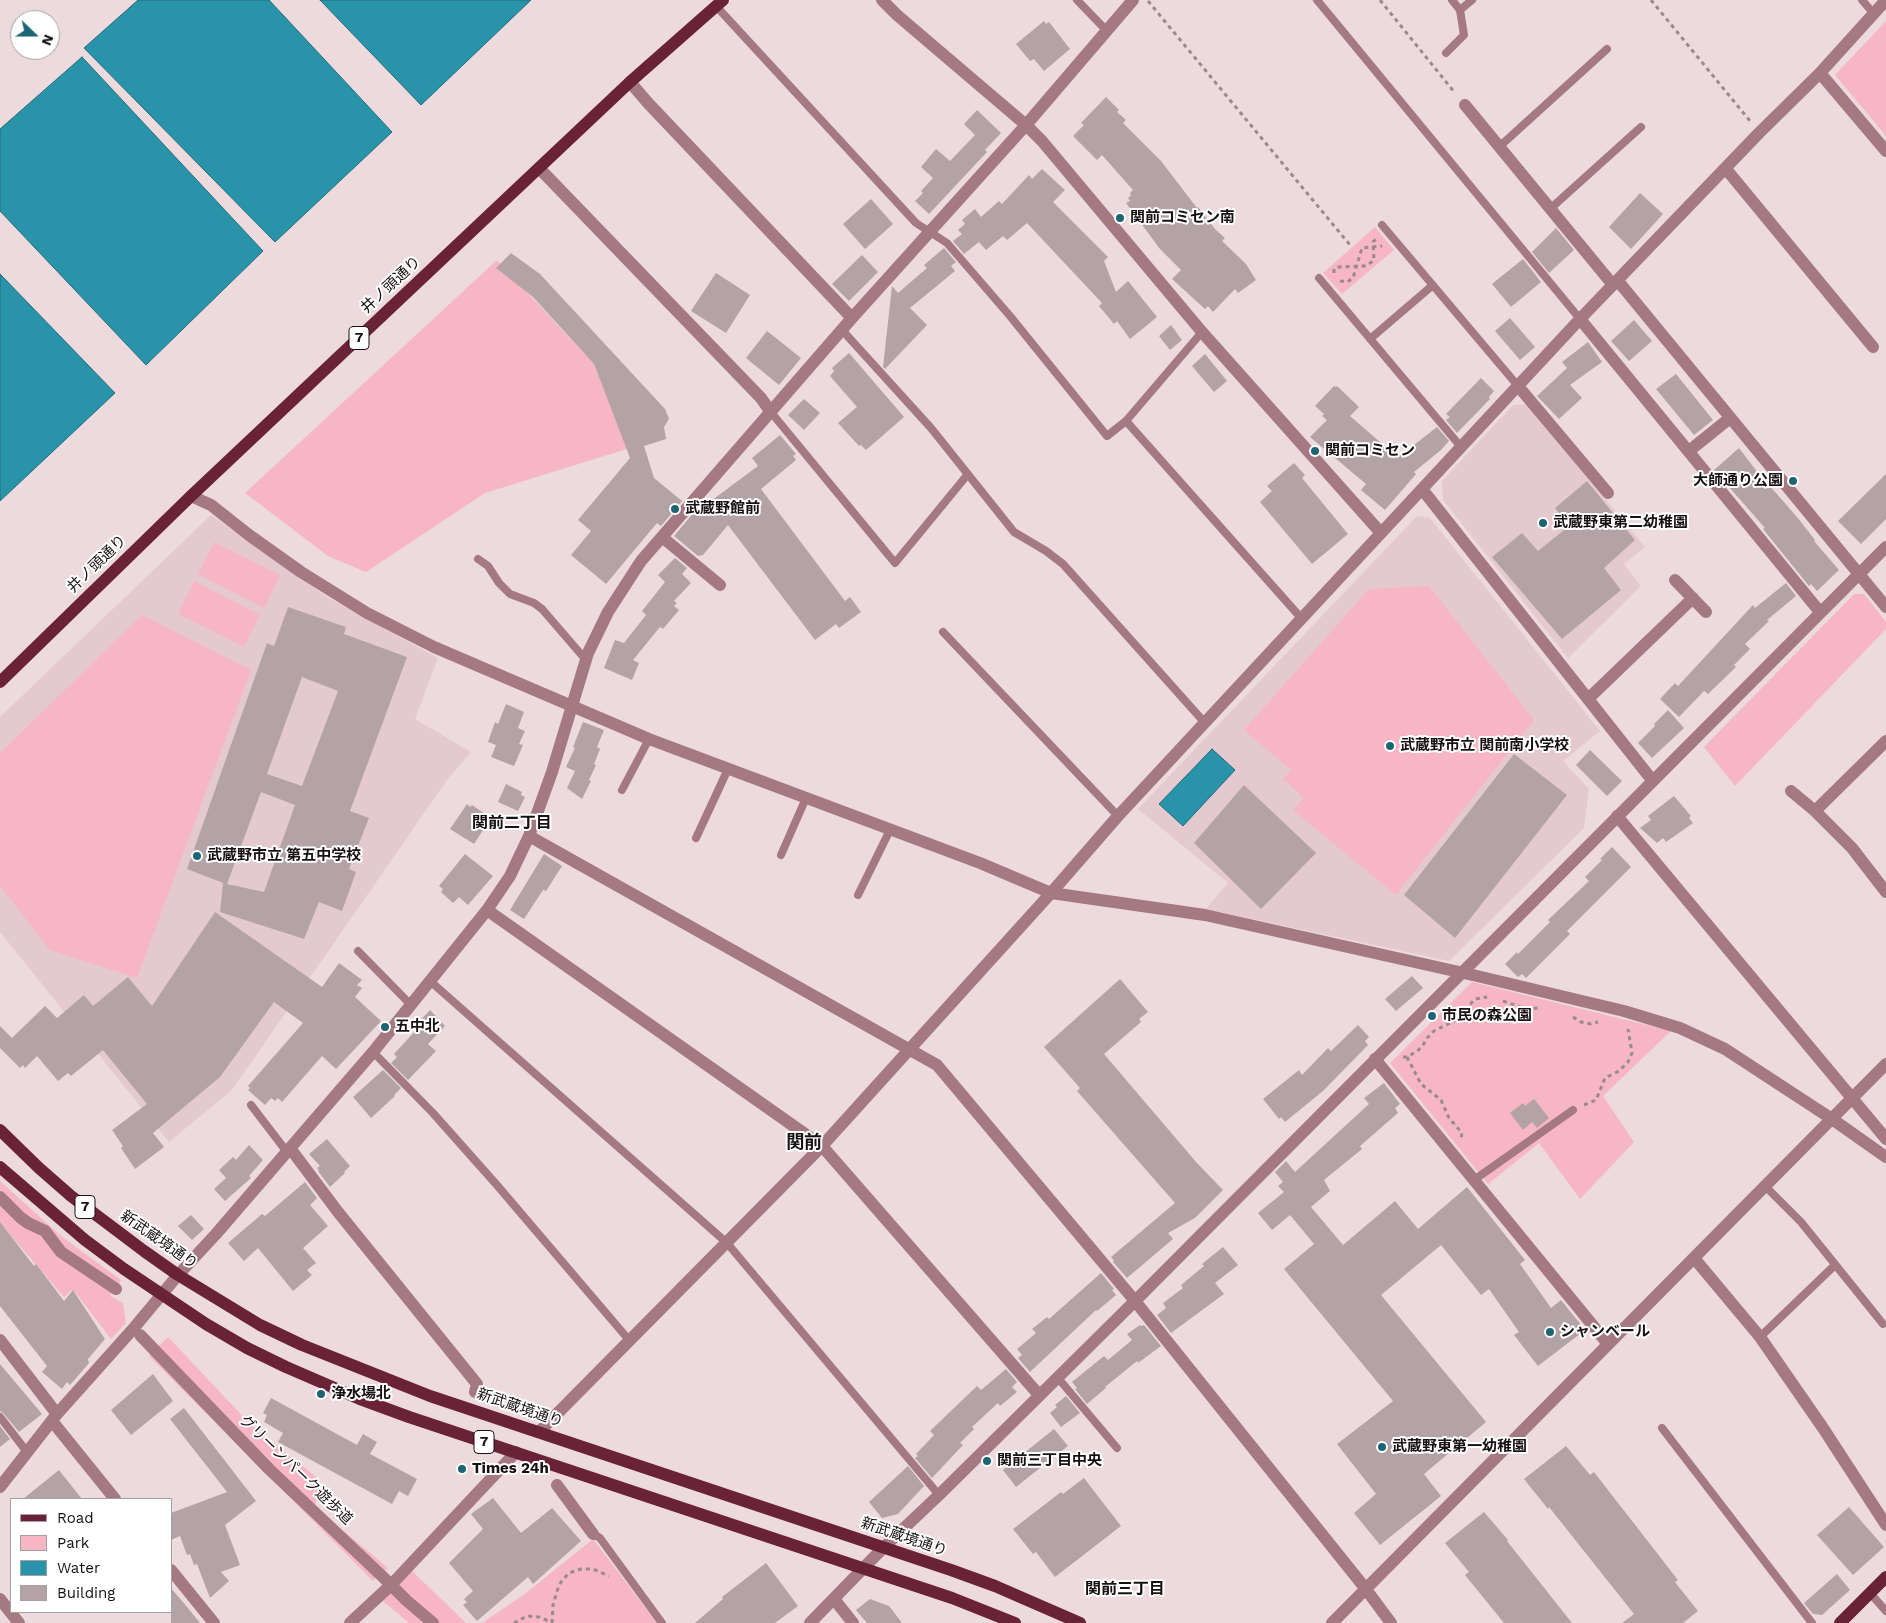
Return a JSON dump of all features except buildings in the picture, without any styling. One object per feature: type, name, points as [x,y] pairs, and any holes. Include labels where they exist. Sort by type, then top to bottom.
[{"type":"main road","name":"井ノ頭通り","points":[[0,682],[191,496],[630,82],[720,3]]},
{"type":"main road","name":"新武蔵境通り","points":[[0,1130],[39,1168],[72,1196],[178,1275],[260,1325],[302,1346],[430,1396],[996,1586],[1080,1623]]},
{"type":"main road","name":"7","points":[[0,1167],[85,1240],[162,1295],[247,1348],[301,1374],[360,1399],[952,1598],[1016,1623]]},
{"type":"main road","points":[[1840,1623],[1886,1577]]},
{"type":"street","points":[[882,0],[1042,141],[1202,332],[1381,533]]},
{"type":"street","points":[[0,1487],[55,1417],[373,1052],[487,910],[510,876],[529,836],[552,772],[586,660],[608,612],[641,561],[852,318],[1026,125],[1133,0]]},
{"type":"street","points":[[539,1432],[822,1146],[1051,893],[1118,816],[1580,319],[1759,133],[1820,73],[1886,0]]},
{"type":"street","points":[[1820,73],[1886,150]]},
{"type":"street","points":[[630,82],[648,104],[852,318]]},
{"type":"street","points":[[1465,105],[1550,209],[1730,418],[1886,607]]},
{"type":"street","points":[[539,168],[761,398],[770,411]]},
{"type":"street","points":[[1726,169],[1873,347]]},
{"type":"street","points":[[1580,319],[1820,612]]},
{"type":"street","points":[[1518,386],[1608,493]]},
{"type":"street","points":[[1689,451],[1730,418]]},
{"type":"street","points":[[1422,489],[1652,780]]},
{"type":"street","points":[[191,496],[211,505],[301,572],[367,613],[434,647],[649,739],[980,863],[1051,893],[1205,916],[1461,972],[1624,1011],[1680,1028],[1725,1049],[1886,1157]]},
{"type":"street","points":[[662,537],[720,585]]},
{"type":"street","points":[[810,1623],[884,1547],[940,1495],[1135,1301],[1886,546]]},
{"type":"street","points":[[1675,580],[1706,612]]},
{"type":"street","points":[[1588,699],[1693,598]]},
{"type":"street","points":[[1815,811],[1886,741]]},
{"type":"street","points":[[1791,791],[1815,811],[1852,848],[1886,892]]},
{"type":"street","points":[[1617,816],[1886,1139]]},
{"type":"street","points":[[529,836],[937,1065],[1135,1301],[1391,1623]]},
{"type":"street","points":[[487,910],[822,1146],[1040,1395]]},
{"type":"street","points":[[1375,1059],[1608,1344]]},
{"type":"street","points":[[1332,1623],[1886,1064]]},
{"type":"street","points":[[288,1150],[477,1384],[475,1392]]},
{"type":"street","points":[[0,1197],[21,1218],[45,1230],[61,1252],[116,1289]]},
{"type":"street","points":[[1694,1258],[1760,1337],[1823,1428],[1886,1525]]},
{"type":"street","name":"グリーンパーク遊歩道","points":[[140,1335],[269,1469],[406,1600],[433,1623]]},
{"type":"street","points":[[0,1340],[114,1498]]},
{"type":"street","points":[[350,1623],[391,1585],[516,1452]]},
{"type":"street","points":[[557,1485],[593,1534]]},
{"type":"street","points":[[172,1571],[214,1623]]},
{"type":"street","points":[[0,1599],[10,1612]]},
{"type":"street","points":[[834,1599],[853,1623]]},
{"type":"street","points":[[11,1613],[19,1623]]},
{"type":"lane","points":[[1077,0],[1106,30]]},
{"type":"lane","points":[[1317,0],[1580,319]]},
{"type":"lane","points":[[1446,53],[1464,35],[1460,10],[1452,0]]},
{"type":"lane","points":[[1460,10],[1472,0]]},
{"type":"lane","points":[[1862,0],[1874,14]]},
{"type":"lane","points":[[720,3],[916,223],[946,243],[1010,316],[1107,436],[1126,421],[1202,332]]},
{"type":"lane","points":[[1499,147],[1607,49]]},
{"type":"lane","points":[[1550,209],[1641,127]]},
{"type":"lane","points":[[1382,225],[1518,386]]},
{"type":"lane","points":[[1318,278],[1461,447]]},
{"type":"lane","points":[[1370,339],[1433,285]]},
{"type":"lane","points":[[842,330],[931,428],[1014,532],[1046,551],[1063,564],[1205,723]]},
{"type":"lane","points":[[770,411],[895,563],[968,474]]},
{"type":"lane","points":[[1126,421],[1302,619]]},
{"type":"lane","points":[[478,559],[488,566],[499,583],[510,594],[534,603],[542,609],[586,660]]},
{"type":"lane","points":[[943,632],[1118,816]]},
{"type":"lane","points":[[622,790],[649,739]]},
{"type":"lane","points":[[696,838],[728,769]]},
{"type":"lane","points":[[781,855],[806,798]]},
{"type":"lane","points":[[858,894],[890,830]]},
{"type":"lane","points":[[358,951],[411,1005]]},
{"type":"lane","points":[[430,981],[726,1243],[940,1495]]},
{"type":"lane","points":[[373,1052],[432,1112],[483,1169],[628,1340]]},
{"type":"lane","points":[[251,1105],[288,1150]]},
{"type":"lane","points":[[1474,1180],[1573,1110]]},
{"type":"lane","points":[[1765,1186],[1801,1222],[1883,1324]]},
{"type":"lane","points":[[1760,1337],[1836,1265]]},
{"type":"lane","points":[[1058,1378],[1117,1448]]},
{"type":"lane","points":[[0,1417],[27,1452]]},
{"type":"lane","points":[[1662,1428],[1812,1623]]},
{"type":"lane","points":[[593,1534],[600,1538],[662,1623]]},
{"type":"lane","points":[[1870,1593],[1886,1611]]},
{"type":"path","points":[[1148,0],[1350,245]]},
{"type":"path","points":[[1380,0],[1465,105]]},
{"type":"path","points":[[1651,0],[1759,133]]},
{"type":"path","points":[[1336,288],[1338,282],[1333,272],[1334,270],[1347,266],[1358,267],[1370,264],[1374,260],[1373,242],[1381,235]]},
{"type":"path","points":[[1331,277],[1347,282],[1353,278],[1358,267],[1362,248],[1378,248],[1388,243]]},
{"type":"path","points":[[1451,1152],[1461,1142],[1462,1133],[1449,1118],[1441,1100],[1421,1084],[1405,1057],[1422,1047],[1434,1030],[1454,1022],[1475,999],[1484,997],[1495,998],[1526,1009],[1544,1008]]},
{"type":"path","points":[[1570,1015],[1581,1022],[1591,1024],[1603,1021]]},
{"type":"path","points":[[1573,1110],[1596,1100],[1605,1078],[1619,1071],[1628,1062],[1632,1052],[1628,1024]]},
{"type":"path","points":[[514,1623],[527,1616],[539,1617],[552,1622],[553,1605],[557,1591],[561,1582],[569,1573],[580,1569],[592,1569],[615,1580]]},
{"type":"shaded area","name":"武蔵野東第二幼稚園","points":[[1513,405],[1527,405],[1645,547],[1624,564],[1641,586],[1568,658],[1443,500],[1442,481]]},
{"type":"shaded area","name":"武蔵野市立 第五中学校","points":[[211,515],[327,597],[438,658],[415,719],[471,752],[447,780],[232,1090],[169,1142],[0,932],[0,717]]},
{"type":"shaded area","name":"武蔵野市立 関前南小学校","points":[[1417,516],[1430,518],[1600,731],[1563,761],[1589,789],[1584,828],[1449,961],[1206,909],[1228,883],[1138,809]]},
{"type":"green space","points":[[1886,21],[1886,136],[1835,75]]},
{"type":"green space","points":[[1375,227],[1394,250],[1342,294],[1323,273]]},
{"type":"green space","points":[[497,260],[594,364],[627,449],[485,493],[366,572],[328,556],[245,493]]},
{"type":"green space","points":[[214,542],[280,575],[264,608],[198,574]]},
{"type":"green space","points":[[194,581],[260,615],[244,647],[178,614]]},
{"type":"green space","points":[[1429,586],[1534,720],[1396,895],[1293,810],[1304,798],[1283,779],[1291,770],[1244,730],[1369,589]]},
{"type":"green space","points":[[1854,594],[1864,594],[1886,622],[1886,629],[1735,786],[1704,747]]},
{"type":"green space","points":[[142,615],[251,670],[137,978],[50,950],[0,886],[0,753]]},
{"type":"green space","points":[[1472,982],[1671,1031],[1603,1096],[1634,1142],[1580,1199],[1539,1143],[1488,1184],[1390,1063]]},
{"type":"green space","points":[[0,1181],[61,1236],[121,1280],[117,1287],[31,1221],[0,1192]]},
{"type":"green space","points":[[0,1201],[112,1292],[110,1296],[123,1303],[126,1323],[111,1339],[76,1293],[72,1290],[64,1297],[0,1223]]},
{"type":"green space","points":[[168,1337],[252,1426],[320,1480],[315,1507],[388,1568],[373,1581],[149,1356]]},
{"type":"green space","points":[[593,1539],[657,1623],[482,1623],[526,1593]]},
{"type":"green space","points":[[412,1571],[466,1623],[409,1623],[383,1601]]},
{"type":"water","points":[[138,0],[269,0],[392,132],[275,242],[84,48]]},
{"type":"water","points":[[320,0],[531,0],[421,105]]},
{"type":"water","points":[[82,57],[263,251],[146,365],[0,211],[0,129]]},
{"type":"water","points":[[0,274],[115,393],[0,501]]},
{"type":"water","points":[[1212,749],[1235,770],[1183,826],[1159,804]]},
{"type":"place","name":"関前コミセン南","points":[[1120,218]]},
{"type":"place","name":"関前コミセン","points":[[1315,451]]},
{"type":"place","name":"大師通り公園","points":[[1793,481]]},
{"type":"place","name":"武蔵野館前","points":[[675,509]]},
{"type":"place","name":"武蔵野東第二幼稚園","points":[[1543,523]]},
{"type":"place","name":"武蔵野市立 関前南小学校","points":[[1390,746]]},
{"type":"place","name":"武蔵野市立 第五中学校","points":[[197,856]]},
{"type":"place","name":"市民の森公園","points":[[1432,1016]]},
{"type":"place","name":"五中北","points":[[385,1027]]},
{"type":"place","name":"シャンベール","points":[[1550,1332]]},
{"type":"place","name":"浄水場北","points":[[321,1394]]},
{"type":"place","name":"武蔵野東第一幼稚園","points":[[1382,1447]]},
{"type":"place","name":"関前三丁目中央","points":[[987,1461]]},
{"type":"place","name":"Times 24h","points":[[462,1469]]},
{"type":"district","name":"関前二丁目","points":[[512,823]]},
{"type":"district","name":"関前","points":[[804,1143]]},
{"type":"district","name":"関前三丁目","points":[[1125,1589]]}]
